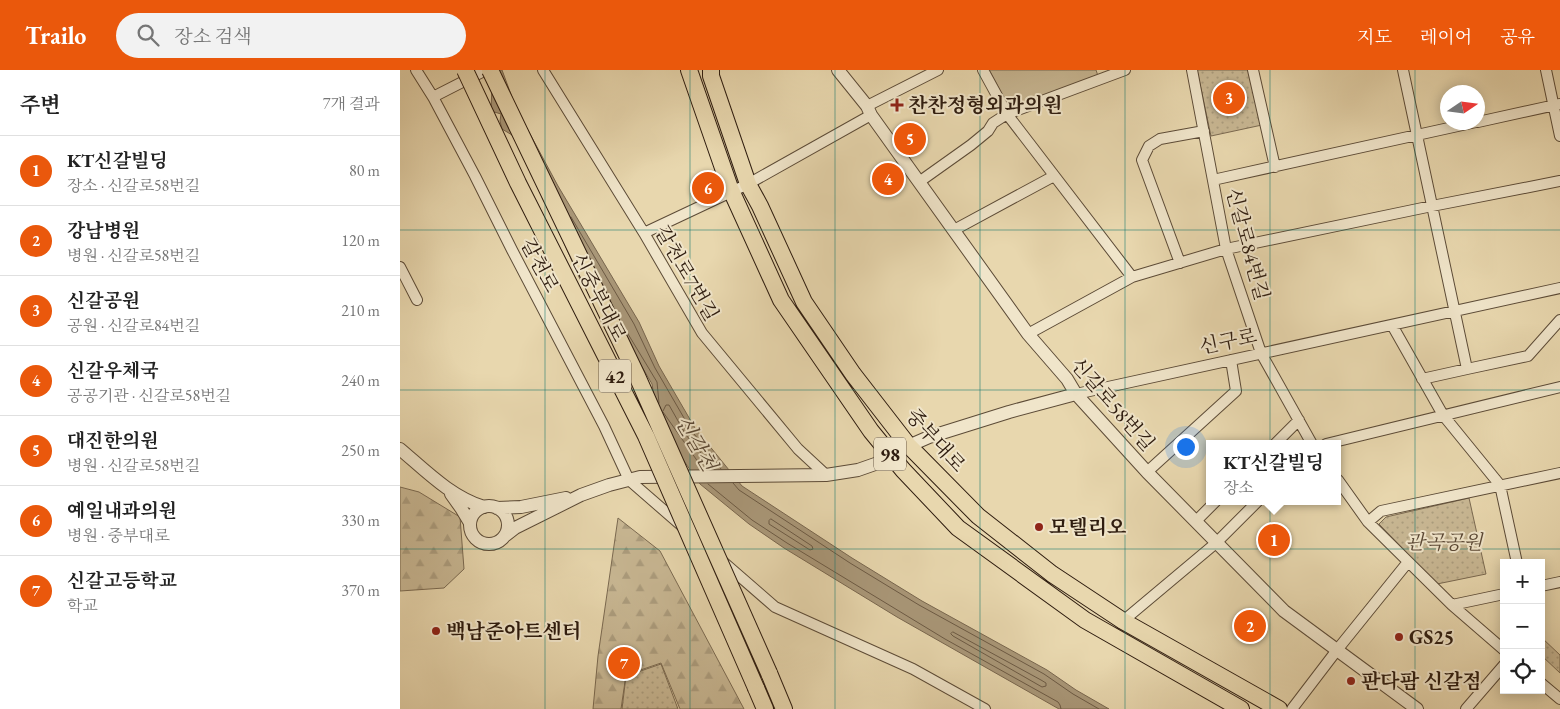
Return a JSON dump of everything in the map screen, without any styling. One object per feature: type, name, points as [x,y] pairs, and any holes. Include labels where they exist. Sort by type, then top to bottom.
[{"type":"main road","name":"신중부대로","points":[[465,70],[518,183],[646,436],[765,709]]},
{"type":"main road","name":"신중부대로","points":[[490,70],[637,376],[784,709]]},
{"type":"main road","name":"98","points":[[689,70],[732,192],[781,300],[871,431],[903,470],[958,528],[1086,620],[1241,709]]},
{"type":"main road","name":"중부대로","points":[[711,70],[711,76],[748,184],[804,302],[853,374],[908,445],[978,516],[1052,574],[1123,621],[1279,709]]},
{"type":"street","name":"갈천로","points":[[416,70],[476,176],[512,250],[604,426],[635,478]]},
{"type":"street","points":[[433,97],[486,70]]},
{"type":"street","name":"갈천로7번길","points":[[542,70],[644,233],[702,333],[798,449],[826,475]]},
{"type":"street","name":"신갈로58번길","points":[[838,70],[1028,334],[1067,379],[1076,394],[1147,472],[1284,611],[1417,709]]},
{"type":"street","points":[[644,233],[748,184],[938,70]]},
{"type":"street","points":[[983,70],[1007,114],[1132,278]]},
{"type":"street","points":[[920,182],[971,145],[988,131],[993,123],[1007,114],[1125,70]]},
{"type":"street","name":"신갈로84번길","points":[[1192,70],[1226,249],[1261,353],[1310,440]]},
{"type":"street","points":[[1253,70],[1275,167]]},
{"type":"street","points":[[1403,70],[1467,370]]},
{"type":"street","points":[[1546,70],[1557,105],[1560,136]]},
{"type":"street","points":[[1485,120],[1557,105]]},
{"type":"street","points":[[1213,180],[1440,130]]},
{"type":"street","points":[[1180,263],[1142,160],[1149,146],[1160,139],[1204,131]]},
{"type":"street","points":[[954,230],[1054,176]]},
{"type":"street","points":[[1028,334],[1132,278],[1226,249],[1560,181]]},
{"type":"street","points":[[400,266],[418,300]]},
{"type":"street","name":"신구로","points":[[581,495],[635,478],[826,475],[858,470],[878,463],[890,454],[929,437],[1009,412],[1076,394],[1560,288]]},
{"type":"street","points":[[1422,379],[1528,356],[1560,320]]},
{"type":"street","points":[[1392,325],[1443,415],[1500,485],[1516,559]]},
{"type":"street","points":[[1147,472],[1236,391],[1231,360]]},
{"type":"street","points":[[1341,440],[1560,387]]},
{"type":"street","points":[[1278,440],[1299,420]]},
{"type":"street","points":[[400,449],[444,486],[472,503],[484,507]]},
{"type":"street","points":[[1368,522],[1380,511],[1560,473]]},
{"type":"street","points":[[635,478],[775,607],[913,669],[986,709]]},
{"type":"street","points":[[1341,484],[1368,522],[1452,606],[1503,649]]},
{"type":"street","points":[[444,486],[470,523],[471,532],[474,537],[483,544],[488,545],[497,543],[515,528],[581,495]]},
{"type":"street","points":[[470,523],[476,511],[484,507],[521,507],[581,495]]},
{"type":"street","points":[[1196,521],[1212,505]]},
{"type":"street","points":[[1123,621],[1216,543],[1254,505]]},
{"type":"street","points":[[497,508],[507,520],[506,535]]},
{"type":"street","points":[[1292,709],[1408,562]]},
{"type":"street","points":[[1545,585],[1560,582]]},
{"type":"street","points":[[1452,606],[1500,595]]},
{"type":"street","points":[[1466,709],[1500,670]]},
{"type":"street","points":[[1545,686],[1560,699]]},
{"type":"green space","points":[[989,70],[1096,70],[1098,76],[1025,102],[1015,103],[1005,100]]},
{"type":"green space","points":[[1197,70],[1249,70],[1262,125],[1211,136]]},
{"type":"green space","points":[[400,487],[419,492],[460,517],[464,569],[444,588],[400,591]]},
{"type":"green space","name":"관곡공원","points":[[1469,498],[1486,574],[1437,584],[1379,524],[1386,517]]},
{"type":"green space","points":[[618,518],[660,551],[744,709],[680,709],[661,663],[626,675],[621,709],[593,709],[598,656]]},
{"type":"green space","points":[[1545,641],[1560,655],[1560,673],[1545,659]]},
{"type":"green space","points":[[661,664],[678,709],[622,709],[626,676]]},
{"type":"water","name":"신갈천","points":[[486,70],[502,70],[516,108],[558,186],[639,322],[659,366],[695,428],[742,486],[922,601],[1047,670],[1109,709],[1059,709],[897,617],[784,548],[749,524],[700,484],[677,451],[655,402],[652,384],[595,287],[583,286],[534,175],[512,135],[502,129],[501,114],[491,111],[492,85]]},
{"type":"place","name":"신갈공원","points":[[1229,98]]},
{"type":"place","name":"찬찬정형외과의원","points":[[897,105]]},
{"type":"place","name":"대진한의원","points":[[910,139]]},
{"type":"place","name":"신갈우체국","points":[[888,179]]},
{"type":"place","name":"예일내과의원","points":[[708,188]]},
{"type":"place","name":"모텔리오","points":[[1039,527]]},
{"type":"place","name":"KT신갈빌딩","points":[[1274,540]]},
{"type":"place","name":"강남병원","points":[[1250,626]]},
{"type":"place","name":"백남준아트센터","points":[[436,631]]},
{"type":"place","name":"GS25","points":[[1399,637]]},
{"type":"place","name":"신갈고등학교","points":[[624,663]]},
{"type":"place","name":"판다팜 신갈점","points":[[1351,681]]}]
